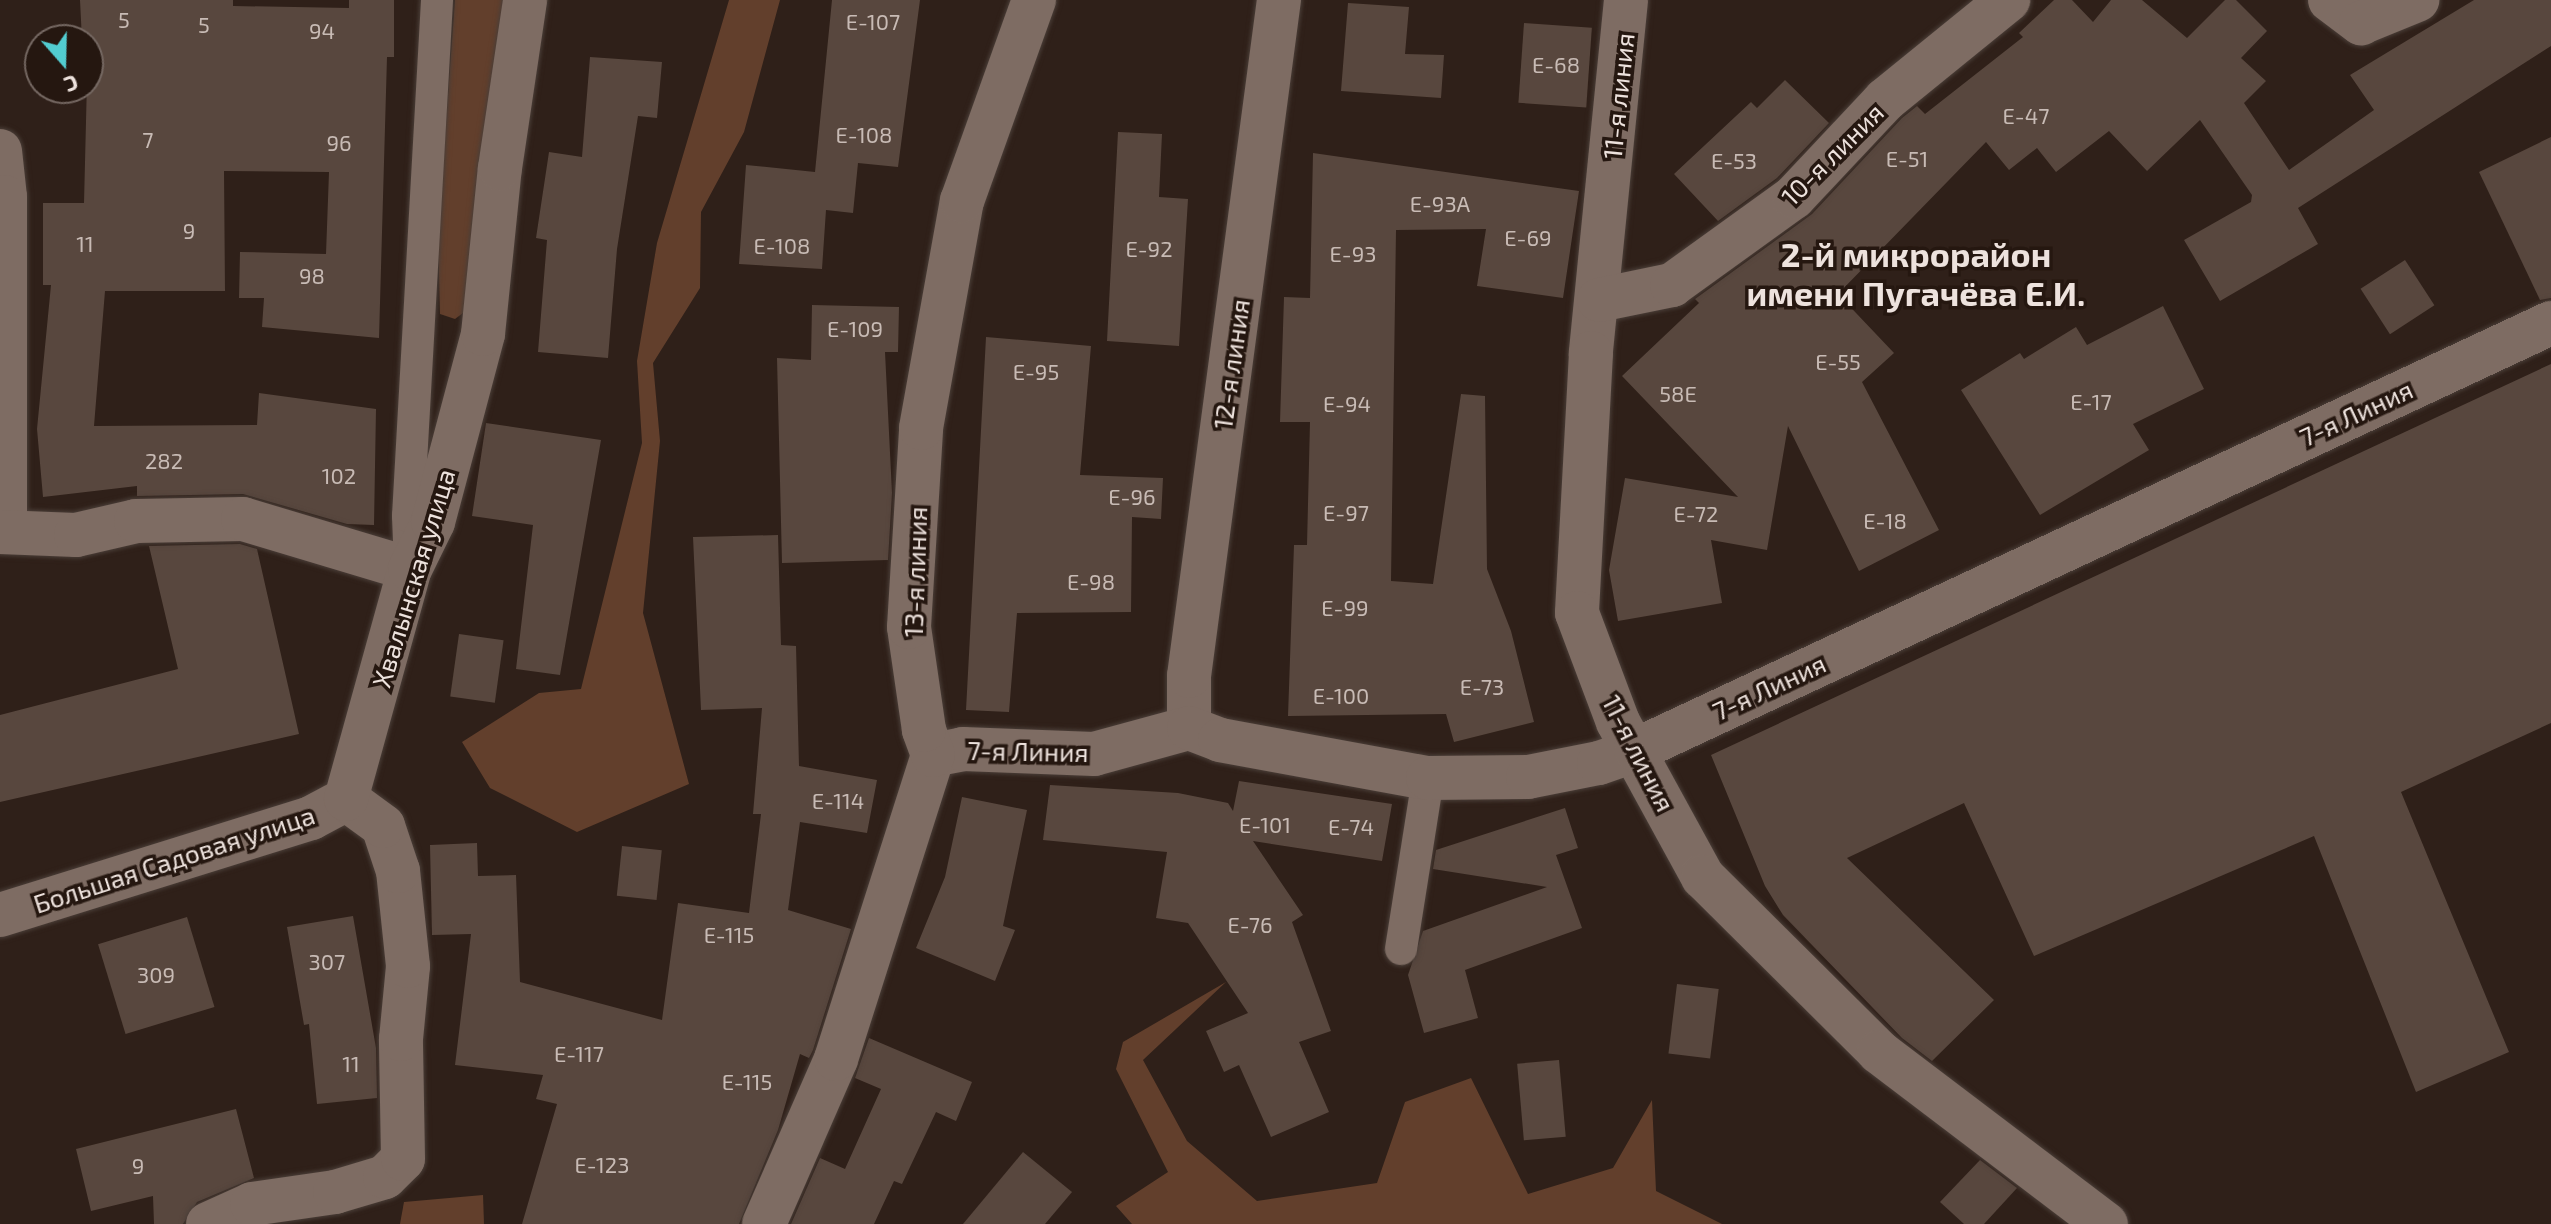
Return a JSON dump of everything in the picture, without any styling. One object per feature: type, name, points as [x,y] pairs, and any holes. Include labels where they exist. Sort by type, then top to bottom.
[{"type":"street","name":"Хвалынская улица","points":[[346,799],[410,569],[433,522],[483,334],[500,168],[525,0]]},
{"type":"street","name":"13-я линия","points":[[933,755],[924,730],[909,627],[921,428],[962,201],[1034,0]]},
{"type":"street","name":"11-я линия","points":[[1626,0],[1599,300],[1591,353],[1577,613],[1618,722],[1703,877],[1879,1052],[2106,1224]]},
{"type":"street","name":"10-я линия","points":[[1599,300],[1672,285],[1782,206],[1885,100],[2008,0]]},
{"type":"street","points":[[2345,12],[2417,0]]},
{"type":"street","name":"12-я линия","points":[[1189,728],[1189,676],[1270,1]]},
{"type":"street","points":[[0,151],[5,197],[3,532],[76,535],[136,521],[243,519],[410,569]]},
{"type":"street","name":"7-я Линия","points":[[933,755],[963,749],[1094,754],[1189,728],[1220,740],[1428,778],[1528,777],[1636,750],[2551,323]]},
{"type":"street","points":[[764,1224],[836,1059],[933,755]]},
{"type":"street","points":[[208,1224],[252,1204],[335,1192],[385,1177],[403,1159],[401,1039],[408,966],[398,871],[383,826],[346,799]]},
{"type":"street","name":"Большая Садовая улица","points":[[0,915],[311,818],[346,799]]},
{"type":"lane","points":[[410,569],[408,516],[437,0]]},
{"type":"lane","points":[[1401,949],[1428,778]]},
{"type":"shaded area","points":[[455,0],[509,0],[471,307],[455,319],[440,314],[438,233]]},
{"type":"shaded area","points":[[729,0],[780,0],[744,132],[701,212],[700,288],[653,363],[660,441],[643,613],[689,784],[577,832],[490,788],[462,742],[539,693],[581,689],[642,443],[637,361],[657,243]]},
{"type":"shaded area","points":[[1226,982],[1143,1060],[1187,1141],[1257,1201],[1377,1183],[1405,1102],[1471,1078],[1528,1194],[1613,1168],[1652,1100],[1656,1191],[1722,1224],[1132,1224],[1116,1206],[1168,1172],[1116,1069],[1123,1042]]},
{"type":"shaded area","points":[[483,1195],[484,1224],[400,1224],[404,1202]]},
{"type":"building","points":[[80,0],[233,0],[233,6],[349,8],[349,0],[394,0],[394,57],[387,57],[379,338],[262,327],[264,298],[239,298],[240,252],[326,254],[329,172],[224,171],[225,291],[105,291],[94,426],[257,425],[259,393],[376,409],[374,525],[347,524],[243,494],[137,496],[137,486],[43,497],[37,429],[51,285],[43,285],[43,203],[84,203],[86,104],[104,104],[104,24],[81,24]]},
{"type":"building","points":[[832,0],[920,0],[898,167],[858,163],[853,213],[826,210],[822,269],[739,264],[746,165],[815,172]]},
{"type":"building","points":[[2054,0],[2072,0],[2093,22],[2111,0],[2142,0],[2187,38],[2225,0],[2236,0],[2267,31],[2241,58],[2266,81],[2244,103],[2289,170],[2374,110],[2350,75],[2474,0],[2551,0],[2551,46],[2298,208],[2318,244],[2220,301],[2184,240],[2251,202],[2252,195],[2200,120],[2147,171],[2109,131],[2056,172],[2037,148],[2009,170],[1986,142],[1838,294],[1894,353],[1862,382],[1939,530],[1859,571],[1788,426],[1767,550],[1711,540],[1722,603],[1618,621],[1609,570],[1625,478],[1738,497],[1622,376],[1699,303],[1695,299],[1812,214],[1902,118],[1917,106],[1925,114],[2023,37],[2019,33]]},
{"type":"building","points":[[1348,3],[1409,7],[1405,54],[1444,55],[1441,98],[1341,91]]},
{"type":"building","points":[[1524,23],[1592,28],[1586,108],[1518,103]]},
{"type":"building","points":[[590,57],[662,62],[657,118],[638,116],[617,249],[608,358],[538,352],[547,240],[536,238],[549,152],[582,157]]},
{"type":"building","points":[[1785,80],[1829,123],[1777,178],[1718,221],[1674,174],[1751,102],[1757,108]]},
{"type":"building","points":[[1118,132],[1162,134],[1159,197],[1188,199],[1179,346],[1107,341]]},
{"type":"building","points":[[2551,137],[2551,298],[2540,300],[2479,172]]},
{"type":"building","points":[[1313,153],[1579,191],[1563,298],[1477,286],[1486,229],[1396,230],[1391,581],[1433,584],[1461,394],[1485,396],[1487,569],[1511,631],[1534,722],[1454,742],[1446,714],[1288,716],[1294,545],[1307,545],[1310,422],[1280,422],[1284,297],[1310,298]]},
{"type":"building","points":[[2405,260],[2434,305],[2390,334],[2361,289]]},
{"type":"building","points":[[812,305],[899,307],[898,352],[885,352],[892,493],[888,560],[782,563],[777,358],[811,360]]},
{"type":"building","points":[[2163,306],[2204,389],[2133,424],[2149,450],[2040,515],[1961,390],[2020,353],[2024,359],[2076,327],[2087,345]]},
{"type":"building","points":[[986,337],[1091,346],[1080,475],[1163,478],[1161,519],[1132,517],[1131,612],[1017,613],[1009,712],[966,710]]},
{"type":"building","points":[[2551,364],[2551,723],[2401,792],[2509,1052],[2416,1092],[2314,836],[2034,956],[1964,803],[1847,858],[1994,1000],[1932,1061],[1902,1038],[1783,915],[1765,886],[1711,755]]},
{"type":"building","points":[[486,423],[601,440],[560,675],[516,669],[533,525],[472,516]]},
{"type":"building","points":[[778,535],[781,645],[796,646],[799,766],[877,780],[867,833],[800,822],[788,910],[851,929],[813,1050],[809,1058],[800,1054],[778,1130],[739,1224],[522,1224],[557,1104],[536,1099],[543,1075],[455,1065],[471,934],[432,935],[430,845],[477,843],[478,876],[516,875],[520,982],[662,1020],[678,903],[749,913],[761,814],[753,814],[762,708],[701,710],[693,537]]},
{"type":"building","points":[[240,544],[257,549],[299,734],[0,802],[0,715],[178,669],[149,546]]},
{"type":"building","points":[[459,634],[504,640],[495,703],[450,696]]},
{"type":"building","points":[[1239,781],[1392,804],[1382,861],[1253,841],[1303,915],[1292,922],[1331,1031],[1299,1042],[1329,1112],[1271,1137],[1239,1065],[1224,1072],[1206,1031],[1248,1013],[1188,923],[1156,918],[1167,852],[1043,840],[1050,785],[1178,793],[1228,803],[1233,811]]},
{"type":"building","points":[[962,797],[1027,810],[1003,926],[1015,930],[995,981],[916,948],[945,877]]},
{"type":"building","points":[[1565,808],[1578,848],[1556,855],[1582,928],[1465,970],[1478,1018],[1424,1033],[1408,975],[1423,931],[1547,887],[1433,869],[1436,850]]},
{"type":"building","points":[[622,846],[662,850],[657,900],[617,896]]},
{"type":"building","points":[[353,916],[376,1048],[377,1098],[317,1104],[309,1024],[304,1025],[287,927]]},
{"type":"building","points":[[187,917],[214,1007],[126,1034],[98,944]]},
{"type":"building","points":[[1677,984],[1719,989],[1710,1059],[1668,1053]]},
{"type":"building","points":[[869,1038],[972,1082],[956,1121],[936,1112],[902,1184],[894,1181],[874,1224],[791,1224],[820,1158],[845,1169],[881,1089],[855,1078]]},
{"type":"building","points":[[1559,1060],[1566,1137],[1524,1140],[1517,1064]]},
{"type":"building","points":[[236,1109],[254,1178],[197,1202],[183,1224],[154,1224],[153,1196],[91,1211],[76,1149]]},
{"type":"building","points":[[1023,1152],[1072,1192],[1045,1224],[963,1224]]},
{"type":"building","points":[[1980,1160],[2017,1188],[1984,1224],[1964,1224],[1940,1202]]},
{"type":"district","name":"2-й микрорайон имени Пугачёва Е.И.","points":[[1916,272]]}]
